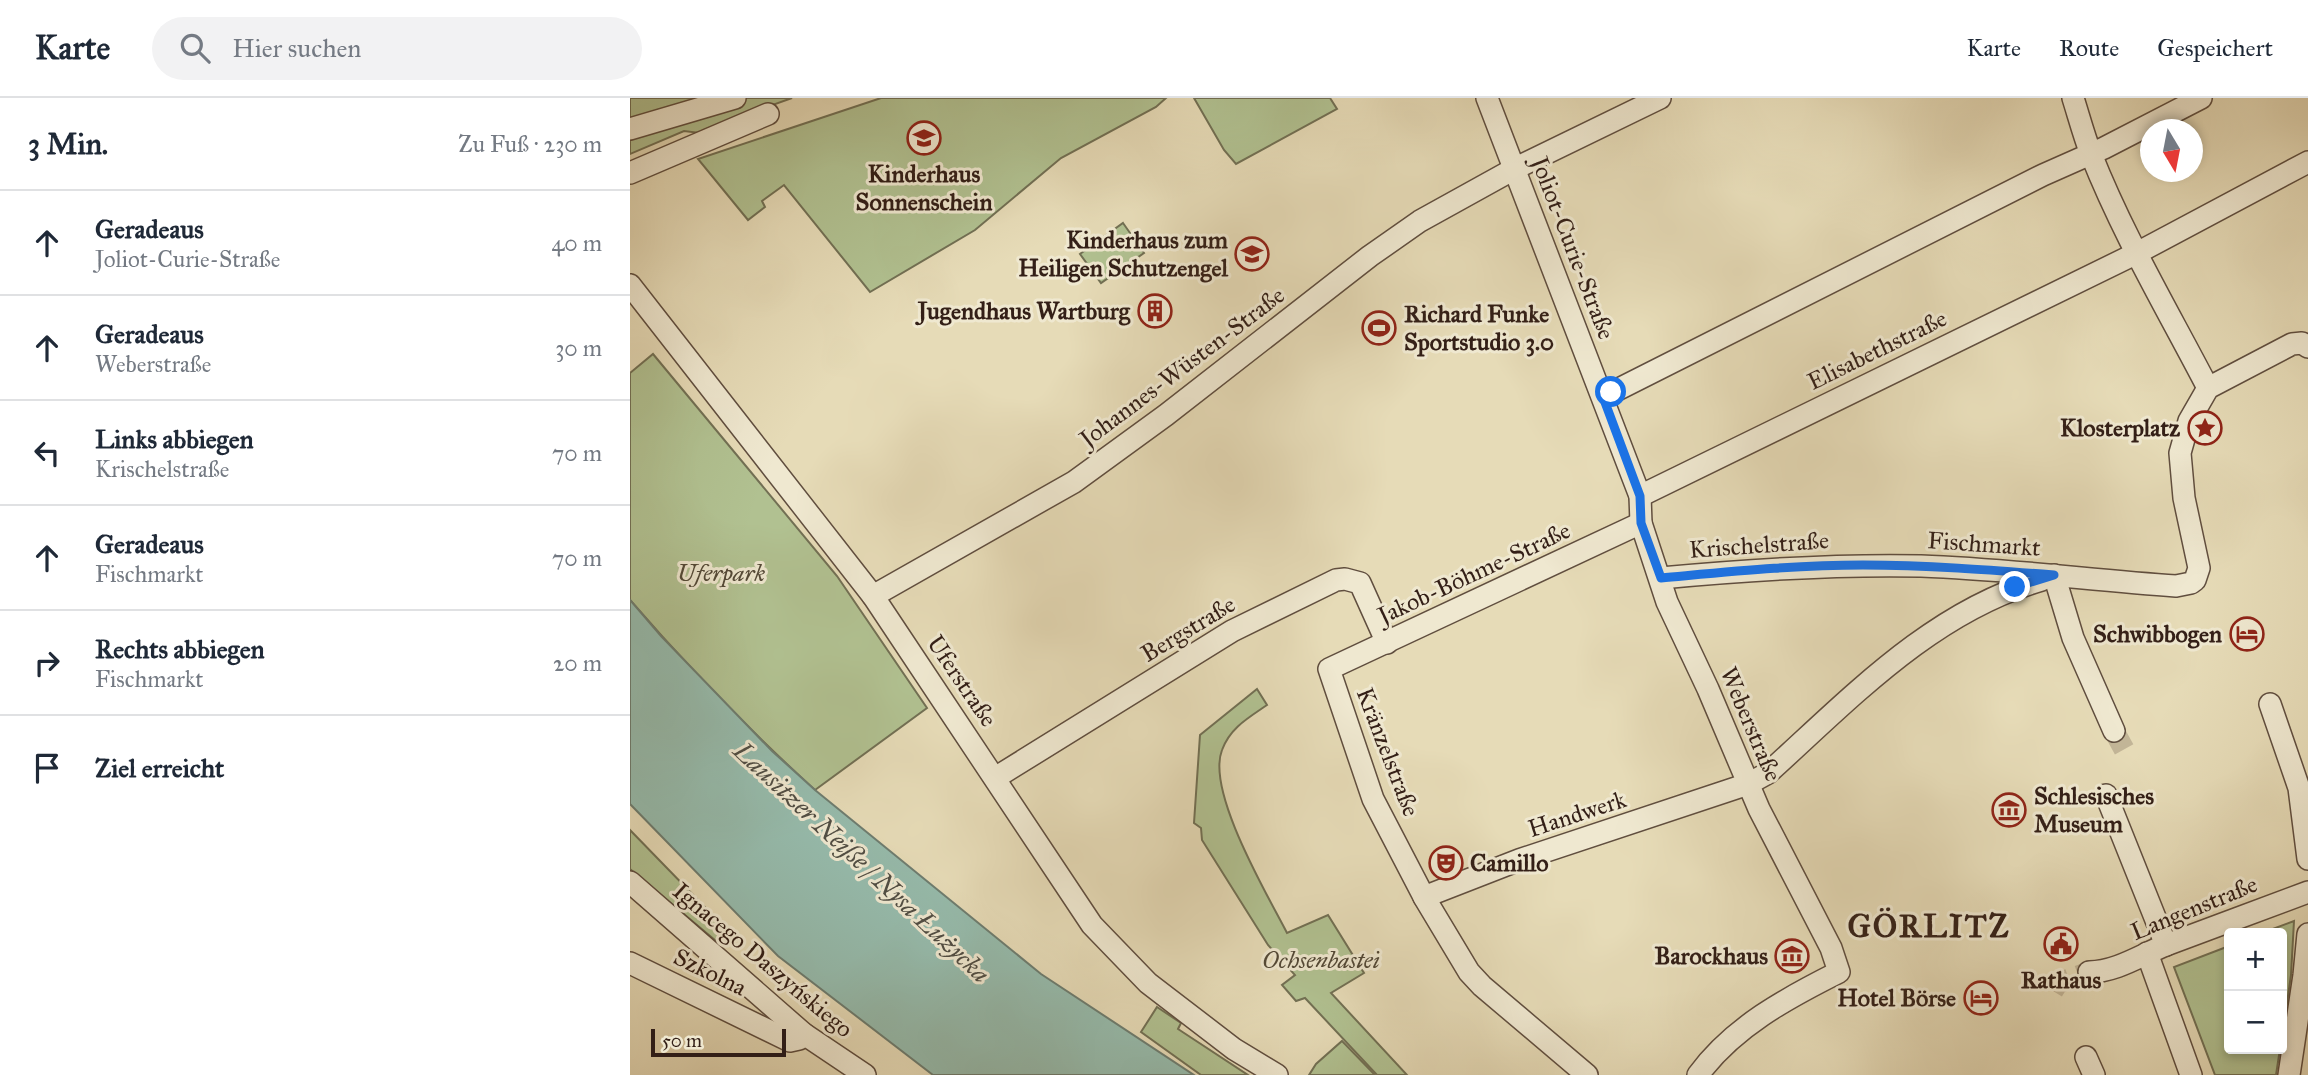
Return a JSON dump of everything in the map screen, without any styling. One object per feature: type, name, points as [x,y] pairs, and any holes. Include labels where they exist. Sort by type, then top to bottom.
[{"type":"street","points":[[630,129],[735,98]]},
{"type":"street","name":"Joliot-Curie-Straße","points":[[1486,98],[1640,496]]},
{"type":"street","name":"Johannes-Wüsten-Straße","points":[[873,596],[1074,482],[1166,415],[1394,238],[1514,169],[1660,98]]},
{"type":"street","points":[[2073,98],[2091,153],[2137,253],[2207,388]]},
{"type":"street","points":[[1603,397],[2201,98]]},
{"type":"street","points":[[630,173],[768,114]]},
{"type":"street","name":"Elisabethstraße","points":[[1640,496],[2137,253],[2308,162]]},
{"type":"street","name":"Uferstraße","points":[[630,285],[873,596],[1092,925],[1148,983],[1234,1049],[1277,1075]]},
{"type":"street","points":[[2114,731],[2073,638],[2054,575],[2176,586],[2191,583],[2199,568],[2184,498],[2180,453],[2189,421],[2207,388],[2292,344],[2306,342]]},
{"type":"street","name":"Weberstraße","points":[[1640,496],[1641,523],[1667,602],[1748,784],[1828,943],[1839,972],[1785,999],[1737,1034],[1698,1075]]},
{"type":"street","name":"Jakob-Böhme-Straße","points":[[1329,669],[1641,523]]},
{"type":"street","name":"Krischelstraße","points":[[1661,578],[1750,570],[1861,565]]},
{"type":"street","name":"Fischmarkt","points":[[1861,565],[1923,566],[2054,575]]},
{"type":"street","name":"Fischmarkt","points":[[1748,784],[1768,773],[1899,654],[1994,597],[2015,587],[2054,575]]},
{"type":"street","name":"Bergstraße","points":[[995,778],[1232,631],[1336,580],[1345,579],[1360,583],[1387,643]]},
{"type":"street","name":"Kränzelstraße","points":[[1329,669],[1373,799],[1424,897],[1469,972],[1587,1075]]},
{"type":"street","points":[[2270,704],[2299,788],[2308,859]]},
{"type":"street","name":"Handwerk","points":[[1424,897],[1519,860],[1748,784]]},
{"type":"street","points":[[2106,795],[2156,949],[2191,1075]]},
{"type":"street","name":"Ignacego Daszyńskiego","points":[[630,882],[804,1034],[865,1075]]},
{"type":"street","name":"Langenstraße","points":[[2094,975],[2308,892]]},
{"type":"street","points":[[2289,1075],[2308,934]]},
{"type":"street","name":"Szkolna","points":[[630,963],[790,1041],[799,1039],[804,1034]]},
{"type":"green space","points":[[630,98],[792,98],[700,133],[684,131],[630,154]]},
{"type":"green space","points":[[881,98],[1166,98],[1156,107],[1061,158],[975,230],[870,292],[784,185],[762,201],[765,207],[748,220],[698,159]]},
{"type":"green space","points":[[1194,98],[1330,98],[1337,109],[1236,164],[1224,150]]},
{"type":"green space","points":[[1123,223],[1144,253],[1101,283],[1080,254]]},
{"type":"green space","name":"Uferpark","points":[[653,354],[837,576],[927,708],[815,790],[720,698],[630,600],[630,373]]},
{"type":"green space","name":"Ochsenbastei","points":[[1257,689],[1267,705],[1235,730],[1222,750],[1219,768],[1230,816],[1253,869],[1287,933],[1328,915],[1364,973],[1331,993],[1407,1075],[1377,1075],[1305,998],[1296,1001],[1282,985],[1295,975],[1268,945],[1202,840],[1201,828],[1194,823],[1200,735]]},
{"type":"green space","points":[[630,830],[735,938],[722,946],[630,869]]},
{"type":"green space","points":[[2294,921],[2287,1003],[2287,928],[2275,928]]},
{"type":"green space","points":[[2224,948],[2224,1054],[2279,1054],[2276,1075],[2215,1075],[2174,967]]},
{"type":"green space","points":[[1157,1007],[1181,1023],[1178,1029],[1248,1075],[1201,1075],[1141,1032]]},
{"type":"green space","points":[[1342,1041],[1375,1075],[1309,1075],[1316,1064]]},
{"type":"water","name":"Lausitzer Neiße / Nysa Łużycka","points":[[630,600],[772,751],[815,790],[1041,974],[1194,1075],[933,1075],[778,956],[630,804]]},
{"type":"tunnel","points":[[2114,731],[2125,751]]},
{"type":"tunnel","points":[[2053,991],[2058,983],[2089,972]]},
{"type":"place","name":"Kinderhaus Sonnenschein","points":[[924,138]]},
{"type":"place","name":"Kinderhaus zum Heiligen Schutzengel","points":[[1252,254]]},
{"type":"place","name":"Jugendhaus Wartburg","points":[[1155,311]]},
{"type":"place","name":"Richard Funke Sportstudio 3.0","points":[[1379,328]]},
{"type":"place","name":"Klosterplatz","points":[[2205,428]]},
{"type":"place","name":"Schwibbogen","points":[[2247,634]]},
{"type":"place","name":"Schlesisches Museum","points":[[2009,810]]},
{"type":"place","name":"Camillo","points":[[1446,863]]},
{"type":"place","name":"Rathaus","points":[[2061,944]]},
{"type":"place","name":"Barockhaus","points":[[1792,956]]},
{"type":"place","name":"Hotel Börse","points":[[1981,998]]},
{"type":"district","name":"GÖRLITZ","points":[[1929,926]]},
{"type":"route","points":[[1611,392],[1603,397],[1640,496],[1641,523],[1661,578],[1750,570],[1861,565],[1923,566],[2054,575],[2015,587]]}]
